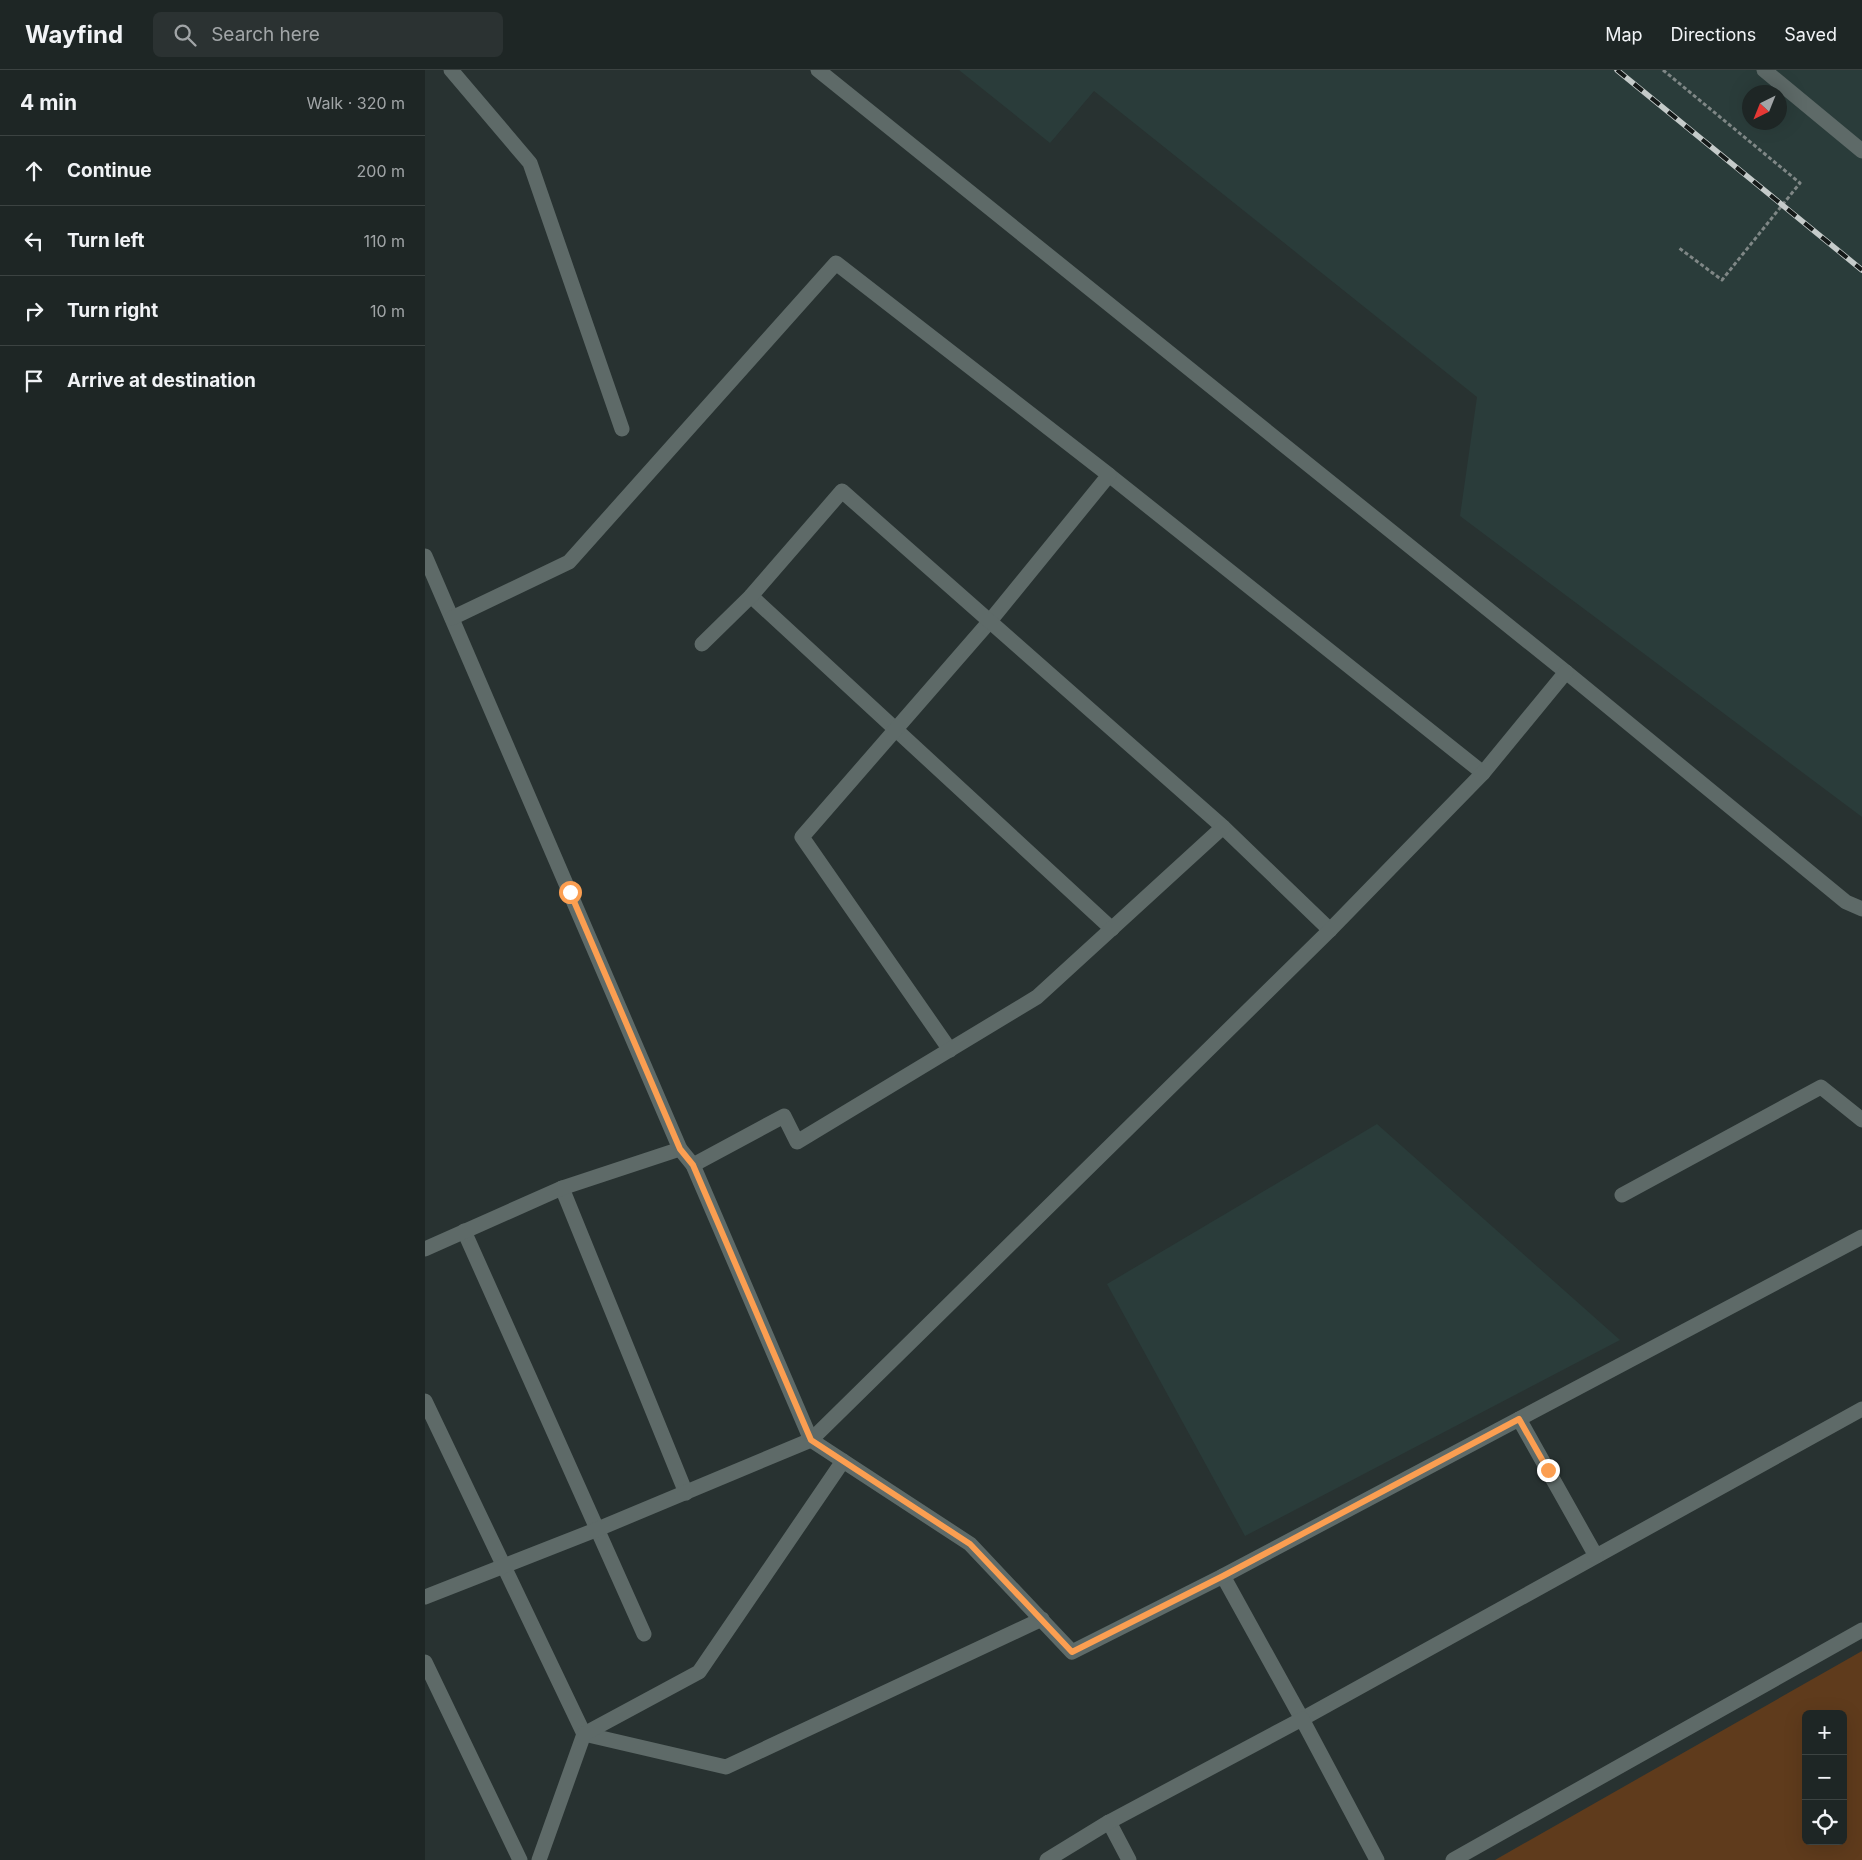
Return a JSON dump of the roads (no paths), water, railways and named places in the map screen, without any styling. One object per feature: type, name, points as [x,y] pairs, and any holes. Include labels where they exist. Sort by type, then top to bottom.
[{"type":"street","points":[[451,70],[530,163],[622,429]]},
{"type":"street","points":[[818,70],[1566,672],[1846,902],[1862,910]]},
{"type":"street","points":[[1764,70],[1862,151]]},
{"type":"street","points":[[452,618],[569,562],[836,262],[1483,772]]},
{"type":"street","points":[[951,1050],[802,836],[990,621],[1109,476]]},
{"type":"street","points":[[701,644],[751,596],[842,491],[1223,827],[1331,930]]},
{"type":"street","points":[[425,556],[680,1149],[693,1165],[811,1440],[970,1544],[1072,1652],[1223,1576],[1862,1236]]},
{"type":"street","points":[[751,596],[1112,929]]},
{"type":"street","points":[[425,1597],[598,1529],[811,1440],[1331,930],[1483,772],[1566,672]]},
{"type":"street","points":[[693,1165],[784,1116],[797,1142],[1037,997],[1223,827]]},
{"type":"street","points":[[1622,1195],[1821,1087],[1862,1120]]},
{"type":"street","points":[[425,1249],[562,1188],[680,1149]]},
{"type":"street","points":[[562,1188],[686,1493]]},
{"type":"street","points":[[464,1231],[644,1634]]},
{"type":"street","points":[[425,1401],[584,1734]]},
{"type":"street","points":[[1047,1860],[1109,1822],[1302,1719],[1862,1409]]},
{"type":"street","points":[[1519,1419],[1596,1556]]},
{"type":"street","points":[[539,1860],[584,1734],[699,1672],[843,1461]]},
{"type":"street","points":[[1223,1576],[1377,1860]]},
{"type":"street","points":[[584,1734],[726,1767],[1042,1619]]},
{"type":"street","points":[[1453,1860],[1862,1630]]},
{"type":"street","points":[[425,1662],[520,1860]]},
{"type":"street","points":[[1109,1822],[1129,1860]]},
{"type":"railway","points":[[1617,70],[1862,270]]}]
